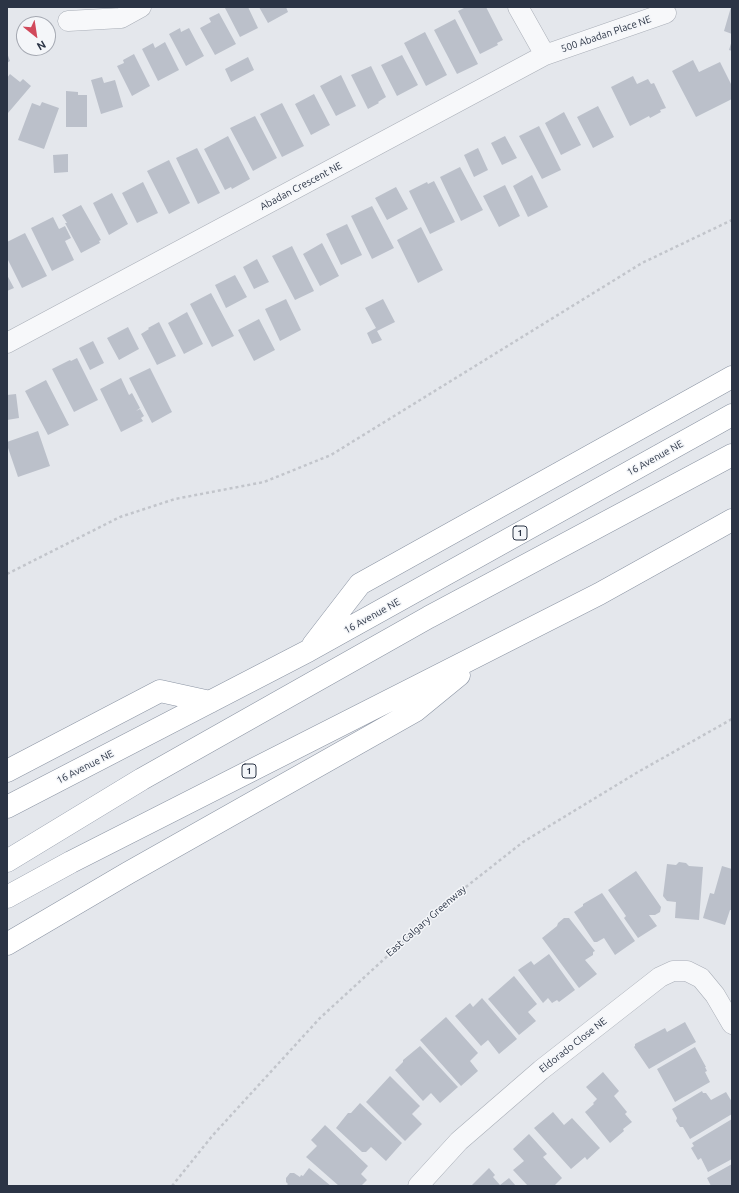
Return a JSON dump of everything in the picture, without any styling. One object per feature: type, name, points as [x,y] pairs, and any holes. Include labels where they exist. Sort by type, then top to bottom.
[{"type":"highway","points":[[308,651],[360,584],[732,377]]},
{"type":"highway","name":"16 Avenue NE","points":[[7,807],[308,651],[732,415]]},
{"type":"highway","points":[[7,862],[142,779],[422,621],[732,454]]},
{"type":"highway","name":"1","points":[[7,897],[85,854],[600,594],[732,520]]},
{"type":"highway","points":[[7,944],[128,873],[415,711],[493,648]]},
{"type":"highway","points":[[7,771],[160,691],[210,702]]},
{"type":"street","points":[[68,21],[121,18],[141,7]]},
{"type":"street","points":[[518,7],[545,55]]},
{"type":"street","name":"500 Abadan Place NE","points":[[545,55],[666,13]]},
{"type":"street","name":"Abadan Crescent NE","points":[[7,343],[545,55]]},
{"type":"street","name":"Eldorado Close NE","points":[[418,1186],[460,1141],[541,1070],[660,977],[673,971],[687,971],[701,978],[715,995],[732,1024]]},
{"type":"path","points":[[7,574],[120,517],[175,499],[264,482],[331,455],[642,263],[732,220]]},
{"type":"path","name":"East Calgary Greenway","points":[[172,1186],[213,1135],[320,1018],[443,905],[523,842],[638,772],[732,719]]},
{"type":"building","points":[[248,7],[258,28],[240,37],[225,8]]},
{"type":"building","points":[[259,7],[286,7],[288,12],[268,23]]},
{"type":"building","points":[[466,7],[486,7],[503,40],[497,43],[498,45],[480,54],[458,11]]},
{"type":"building","points":[[732,7],[732,34],[724,31]]},
{"type":"building","points":[[219,13],[236,44],[215,55],[200,28],[211,22],[209,18]]},
{"type":"building","points":[[455,19],[478,64],[457,74],[434,30]]},
{"type":"building","points":[[180,28],[181,32],[189,28],[204,56],[186,66],[169,34]]},
{"type":"building","points":[[425,32],[447,75],[426,86],[404,43]]},
{"type":"building","points":[[732,40],[732,51],[729,50]]},
{"type":"building","points":[[165,42],[179,70],[158,81],[142,49],[153,43],[155,48]]},
{"type":"building","points":[[7,53],[10,61],[7,63]]},
{"type":"building","points":[[134,54],[150,86],[132,96],[117,66],[124,63],[123,60]]},
{"type":"building","points":[[402,55],[418,85],[397,96],[381,65]]},
{"type":"building","points":[[248,57],[254,70],[231,82],[225,69]]},
{"type":"building","points":[[693,60],[699,72],[720,62],[732,86],[732,99],[696,117],[672,71]]},
{"type":"building","points":[[371,66],[386,97],[368,109],[351,75]]},
{"type":"building","points":[[10,74],[20,82],[23,79],[31,86],[8,113],[7,78]]},
{"type":"building","points":[[341,75],[356,106],[336,116],[320,86]]},
{"type":"building","points":[[633,76],[637,84],[648,79],[651,84],[654,83],[666,108],[660,110],[661,112],[650,118],[649,116],[630,126],[611,87]]},
{"type":"building","points":[[102,77],[104,83],[115,80],[123,107],[101,114],[91,80]]},
{"type":"building","points":[[66,91],[78,92],[78,95],[87,95],[87,127],[66,127]]},
{"type":"building","points":[[314,94],[330,125],[311,135],[295,104]]},
{"type":"building","points":[[42,102],[59,108],[44,149],[18,140],[32,103],[40,106]]},
{"type":"building","points":[[282,103],[304,146],[282,157],[260,114]]},
{"type":"building","points":[[598,106],[614,137],[593,148],[577,117]]},
{"type":"building","points":[[564,112],[581,145],[561,155],[545,123]]},
{"type":"building","points":[[255,116],[277,158],[253,171],[230,128]]},
{"type":"building","points":[[539,126],[561,170],[542,179],[519,136]]},
{"type":"building","points":[[228,136],[250,179],[232,189],[231,187],[225,190],[204,149]]},
{"type":"building","points":[[505,136],[517,158],[502,165],[491,143]]},
{"type":"building","points":[[197,148],[220,193],[198,204],[176,158]]},
{"type":"building","points":[[478,148],[488,170],[474,177],[464,155]]},
{"type":"building","points":[[68,154],[68,172],[54,173],[53,155]]},
{"type":"building","points":[[169,160],[190,203],[169,214],[147,171]]},
{"type":"building","points":[[460,167],[483,210],[461,221],[440,177]]},
{"type":"building","points":[[532,175],[548,207],[528,217],[513,186]]},
{"type":"building","points":[[434,181],[455,222],[430,234],[409,191],[427,182],[428,184]]},
{"type":"building","points":[[143,182],[158,213],[137,223],[122,193]]},
{"type":"building","points":[[505,185],[520,216],[499,227],[483,196]]},
{"type":"building","points":[[396,187],[408,209],[387,220],[375,198]]},
{"type":"building","points":[[112,193],[128,224],[109,235],[93,203]]},
{"type":"building","points":[[81,205],[101,240],[99,241],[100,243],[81,253],[62,215]]},
{"type":"building","points":[[372,206],[394,248],[372,259],[351,216]]},
{"type":"building","points":[[53,217],[59,229],[65,226],[71,238],[65,241],[74,260],[52,271],[31,228]]},
{"type":"building","points":[[347,224],[362,255],[341,265],[326,234]]},
{"type":"building","points":[[421,227],[443,270],[418,283],[397,240]]},
{"type":"building","points":[[25,233],[47,276],[22,288],[7,258],[7,242]]},
{"type":"building","points":[[322,243],[339,276],[320,286],[303,254]]},
{"type":"building","points":[[292,246],[314,291],[295,300],[272,256]]},
{"type":"building","points":[[257,259],[269,282],[254,289],[243,267]]},
{"type":"building","points":[[7,275],[14,288],[7,291]]},
{"type":"building","points":[[235,275],[247,297],[226,308],[215,285]]},
{"type":"building","points":[[211,293],[234,336],[212,347],[190,304]]},
{"type":"building","points":[[286,299],[301,330],[280,341],[265,309]]},
{"type":"building","points":[[383,299],[395,322],[377,331],[382,340],[372,344],[367,333],[376,328],[365,308]]},
{"type":"building","points":[[187,312],[203,344],[184,354],[168,323]]},
{"type":"building","points":[[259,319],[275,350],[254,361],[238,330]]},
{"type":"building","points":[[159,322],[176,356],[157,365],[141,334]]},
{"type":"building","points":[[128,327],[139,349],[119,360],[107,338]]},
{"type":"building","points":[[93,341],[104,363],[90,370],[79,348]]},
{"type":"building","points":[[77,358],[98,400],[74,412],[52,369]]},
{"type":"building","points":[[150,368],[172,412],[152,423],[129,378]]},
{"type":"building","points":[[121,378],[129,395],[132,393],[140,408],[136,411],[140,409],[144,416],[141,418],[143,421],[121,432],[100,389]]},
{"type":"building","points":[[46,380],[69,425],[48,435],[25,391]]},
{"type":"building","points":[[16,394],[19,418],[7,420],[7,395]]},
{"type":"building","points":[[38,431],[50,466],[18,477],[7,442]]},
{"type":"building","points":[[679,862],[686,863],[689,866],[703,867],[699,920],[675,918],[676,902],[667,901],[663,896],[667,864],[676,865]]},
{"type":"building","points":[[722,866],[732,869],[732,910],[730,910],[725,925],[703,918],[710,893],[714,894]]},
{"type":"building","points":[[636,871],[661,907],[660,912],[655,915],[649,915],[657,926],[638,938],[624,918],[626,916],[608,890]]},
{"type":"building","points":[[602,893],[635,941],[615,955],[604,938],[594,942],[574,912],[583,906],[583,904]]},
{"type":"building","points":[[564,918],[569,918],[595,951],[593,952],[593,955],[585,960],[597,974],[579,988],[542,938],[557,926],[558,923]]},
{"type":"building","points":[[549,954],[575,990],[559,1002],[557,1000],[552,1003],[548,998],[543,1003],[518,970],[531,961],[534,965]]},
{"type":"building","points":[[514,976],[537,1004],[528,1012],[536,1021],[519,1035],[488,999]]},
{"type":"building","points":[[482,998],[517,1039],[499,1054],[488,1040],[481,1046],[455,1016],[470,1003],[473,1007]]},
{"type":"building","points":[[446,1017],[478,1053],[470,1061],[478,1071],[461,1086],[420,1040]]},
{"type":"building","points":[[685,1022],[696,1042],[649,1069],[634,1047],[635,1044],[665,1028],[667,1032]]},
{"type":"building","points":[[420,1046],[458,1087],[440,1103],[431,1093],[423,1101],[395,1070],[403,1062],[403,1060]]},
{"type":"building","points":[[695,1047],[706,1067],[707,1071],[705,1072],[710,1082],[675,1102],[657,1069]]},
{"type":"building","points":[[603,1072],[619,1091],[614,1096],[627,1112],[625,1114],[632,1122],[610,1143],[585,1112],[597,1099],[586,1087]]},
{"type":"building","points":[[390,1076],[420,1106],[412,1114],[422,1124],[405,1141],[366,1102]]},
{"type":"building","points":[[702,1091],[703,1093],[706,1093],[711,1100],[726,1092],[732,1102],[732,1114],[690,1139],[683,1127],[680,1127],[676,1121],[677,1118],[672,1109]]},
{"type":"building","points":[[360,1103],[402,1143],[386,1161],[371,1147],[366,1152],[362,1152],[336,1128],[348,1113],[351,1113]]},
{"type":"building","points":[[553,1112],[564,1125],[572,1118],[600,1148],[587,1160],[585,1157],[571,1169],[534,1128]]},
{"type":"building","points":[[732,1119],[732,1159],[708,1172],[701,1158],[698,1160],[691,1148],[694,1146],[692,1143]]},
{"type":"building","points":[[325,1125],[368,1166],[361,1174],[367,1180],[361,1186],[339,1186],[306,1157],[317,1146],[311,1140]]},
{"type":"building","points":[[529,1134],[547,1154],[543,1157],[562,1178],[554,1186],[528,1186],[513,1170],[524,1161],[513,1149]]},
{"type":"building","points":[[732,1164],[732,1186],[711,1186],[707,1178]]},
{"type":"building","points":[[309,1168],[331,1186],[286,1186],[288,1184],[286,1182],[286,1178],[290,1173],[294,1173],[300,1177],[301,1175],[303,1176]]},
{"type":"building","points":[[489,1168],[495,1175],[493,1177],[500,1185],[509,1178],[516,1186],[471,1186]]}]
